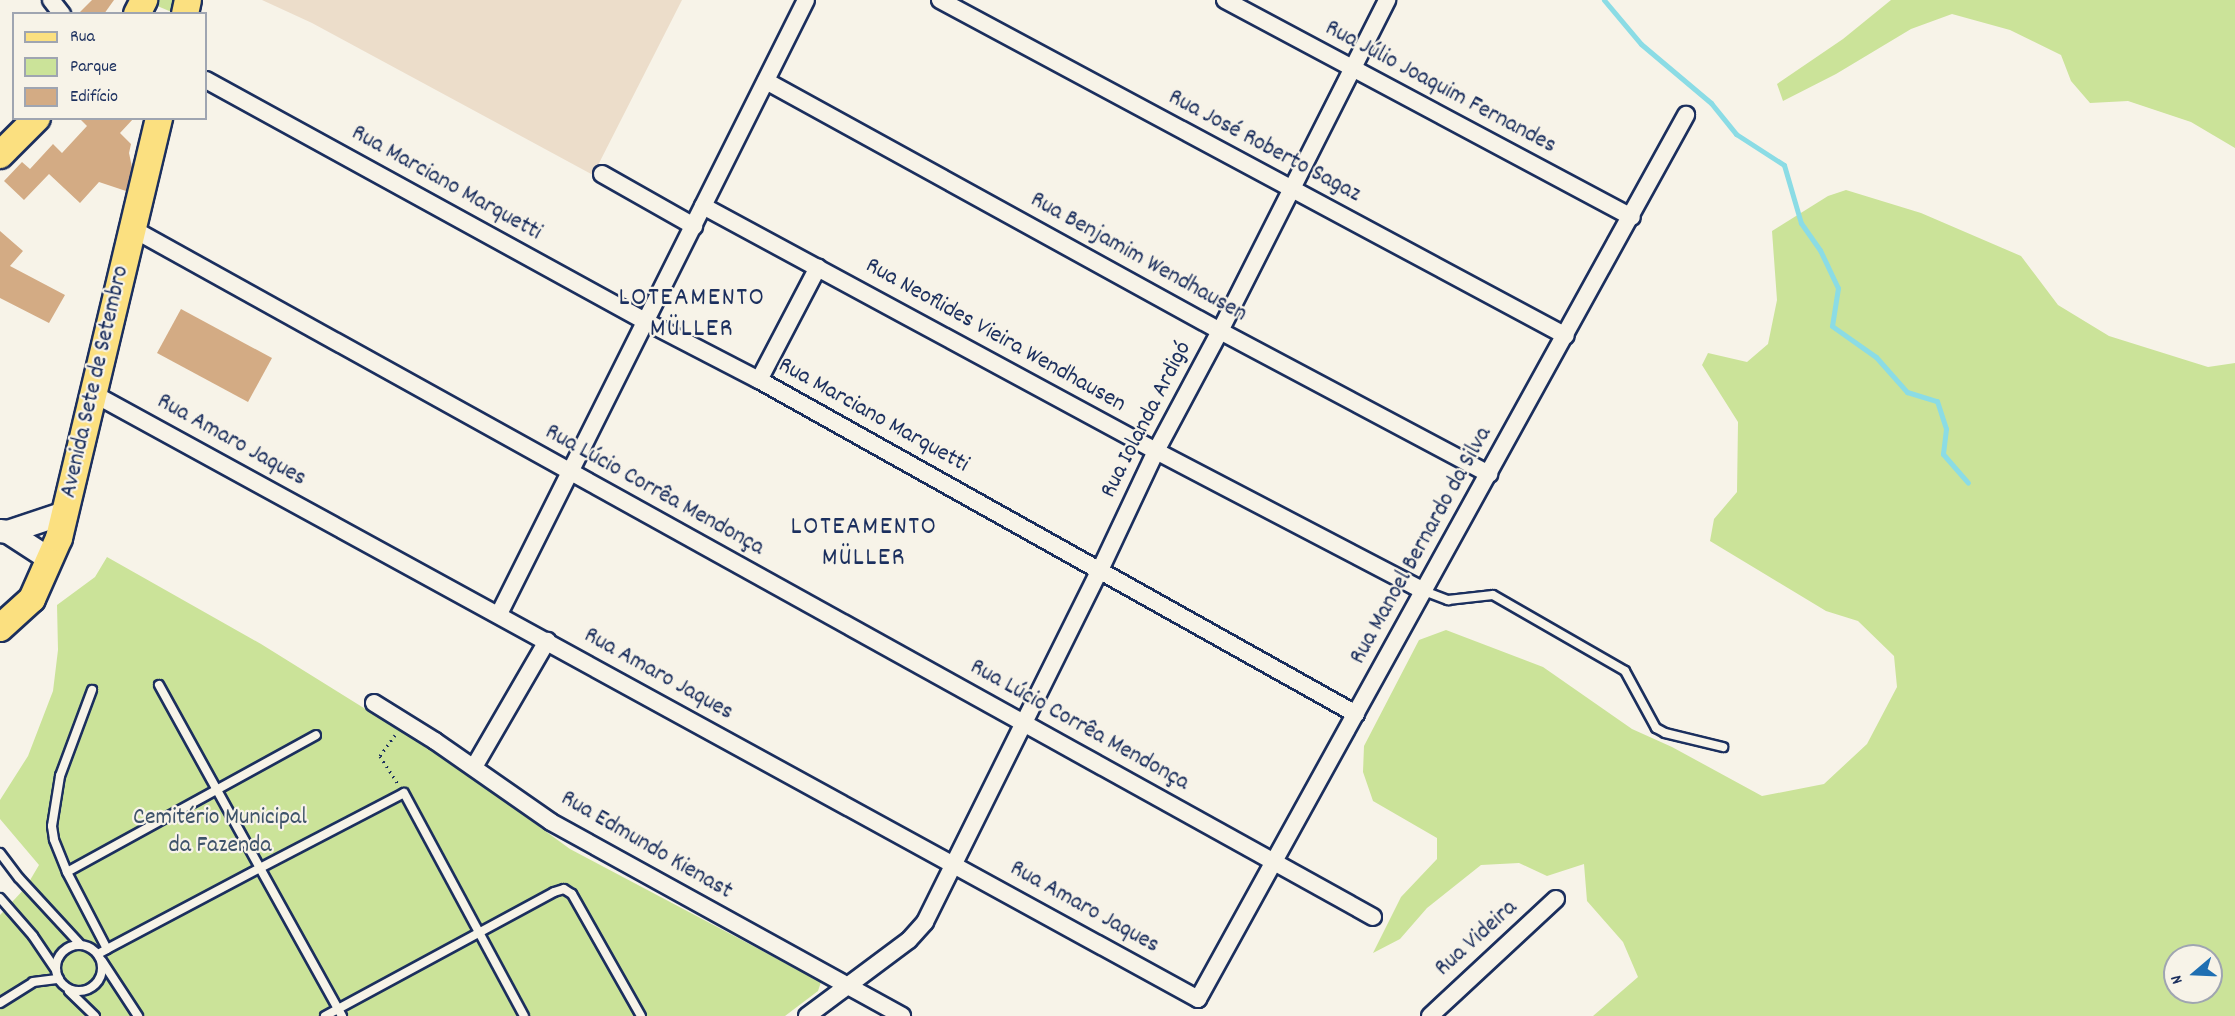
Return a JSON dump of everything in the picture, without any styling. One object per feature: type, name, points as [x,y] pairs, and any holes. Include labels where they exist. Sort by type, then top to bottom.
[{"type":"main road","points":[[3,146],[35,120]]},
{"type":"main road","name":"Avenida Sete de Setembro","points":[[0,628],[32,599],[51,560],[65,513],[159,120]]},
{"type":"main road","points":[[4,531],[65,513]]},
{"type":"main road","points":[[4,531],[51,560]]},
{"type":"street","points":[[51,0],[60,12]]},
{"type":"street","points":[[499,614],[806,0]]},
{"type":"street","name":"Rua José Roberto Sagaz","points":[[940,0],[1566,336]]},
{"type":"street","name":"Rua Júlio Joaquim Fernandes","points":[[1225,0],[1632,217]]},
{"type":"street","name":"Rua Iolanda Ardigó","points":[[807,1016],[918,931],[1100,570],[1156,451],[1220,331],[1387,0]]},
{"type":"street","name":"Rua Marciano Marquetti","points":[[207,81],[645,321],[759,380],[1356,714]]},
{"type":"street","name":"Rua Benjamim Wendhausen","points":[[766,81],[1220,331],[1489,474]]},
{"type":"street","name":"Rua Manoel Bernardo da Silva","points":[[1198,999],[1686,116]]},
{"type":"street","points":[[602,174],[694,226]]},
{"type":"street","name":"Rua Neoflides Vieira Wendhausen","points":[[703,206],[1156,451],[1424,591]]},
{"type":"street","name":"Rua Lúcio Corrêa Mendonça","points":[[133,230],[1373,917]]},
{"type":"street","points":[[759,380],[818,267]]},
{"type":"street","name":"Rua Amaro Jaques","points":[[94,394],[1198,999]]},
{"type":"street","points":[[474,767],[547,641]]},
{"type":"street","name":"Rua Edmundo Kienast","points":[[374,703],[474,767],[566,831],[902,1016]]},
{"type":"street","name":"Rua Videira","points":[[1430,1016],[1556,899]]},
{"type":"lane","points":[[1424,591],[1448,600],[1493,595],[1625,671],[1656,728],[1665,733],[1723,747]]},
{"type":"lane","points":[[159,685],[340,1012]]},
{"type":"lane","points":[[92,690],[60,776],[52,826],[54,839],[67,872],[107,949]]},
{"type":"lane","points":[[67,872],[316,735]]},
{"type":"lane","points":[[0,1003],[33,982],[60,978],[78,991],[93,987],[102,975],[100,957],[107,949],[404,794],[524,1016]]},
{"type":"lane","points":[[0,853],[19,878],[80,944],[100,957],[138,1016]]},
{"type":"lane","points":[[325,1016],[340,1012],[559,889],[569,891],[641,1016]]},
{"type":"lane","points":[[0,898],[33,936],[60,978],[95,1016]]},
{"type":"lane","points":[[60,978],[60,954],[69,947],[80,944]]},
{"type":"path","points":[[399,730],[380,756],[404,794]]},
{"type":"shaded area","points":[[262,0],[682,0],[593,175],[312,23]]},
{"type":"green space","points":[[157,0],[175,0],[174,12],[155,5]]},
{"type":"green space","points":[[1891,0],[2235,0],[2235,148],[2191,122],[2128,101],[2090,103],[2071,81],[2061,55],[2010,30],[1952,14],[1911,29],[1836,74],[1783,101],[1777,84],[1843,39]]},
{"type":"green space","points":[[1846,190],[1921,213],[2021,256],[2058,305],[2109,336],[2208,367],[2235,363],[2235,1016],[1593,1016],[1638,977],[1623,942],[1587,901],[1584,864],[1547,876],[1519,863],[1481,865],[1427,908],[1400,939],[1373,953],[1401,897],[1437,859],[1437,838],[1373,801],[1363,772],[1364,746],[1419,640],[1446,630],[1543,667],[1632,729],[1672,747],[1762,796],[1824,784],[1867,744],[1897,687],[1894,656],[1858,621],[1826,611],[1710,541],[1714,519],[1737,492],[1738,422],[1702,365],[1708,353],[1747,362],[1768,344],[1777,300],[1772,231],[1828,196]]},
{"type":"green space","name":"Cemitério Municipal da Fazenda","points":[[107,557],[261,644],[449,761],[570,849],[821,982],[818,991],[785,1016],[0,1016],[0,915],[26,887],[39,865],[0,819],[0,800],[28,756],[53,691],[58,650],[57,605],[95,577]]},
{"type":"building","points":[[92,0],[114,0],[105,12],[80,12]]},
{"type":"building","points":[[81,120],[132,120],[120,133],[131,144],[129,153],[132,167],[126,191],[99,182],[80,203],[49,174],[24,200],[4,181],[22,162],[30,169],[53,144],[62,153],[87,126]]},
{"type":"building","points":[[0,231],[23,251],[10,266],[65,295],[49,323],[0,298]]},
{"type":"building","points":[[181,309],[272,358],[248,402],[157,353]]},
{"type":"waterway","points":[[1604,0],[1641,44],[1711,103],[1736,134],[1784,165],[1801,223],[1820,250],[1838,288],[1832,326],[1876,357],[1907,392],[1937,401],[1946,429],[1943,454],[1968,483]]},
{"type":"district","name":"LOTEAMENTO MÜLLER","points":[[692,314]]},
{"type":"district","name":"LOTEAMENTO MÜLLER","points":[[864,542]]}]
